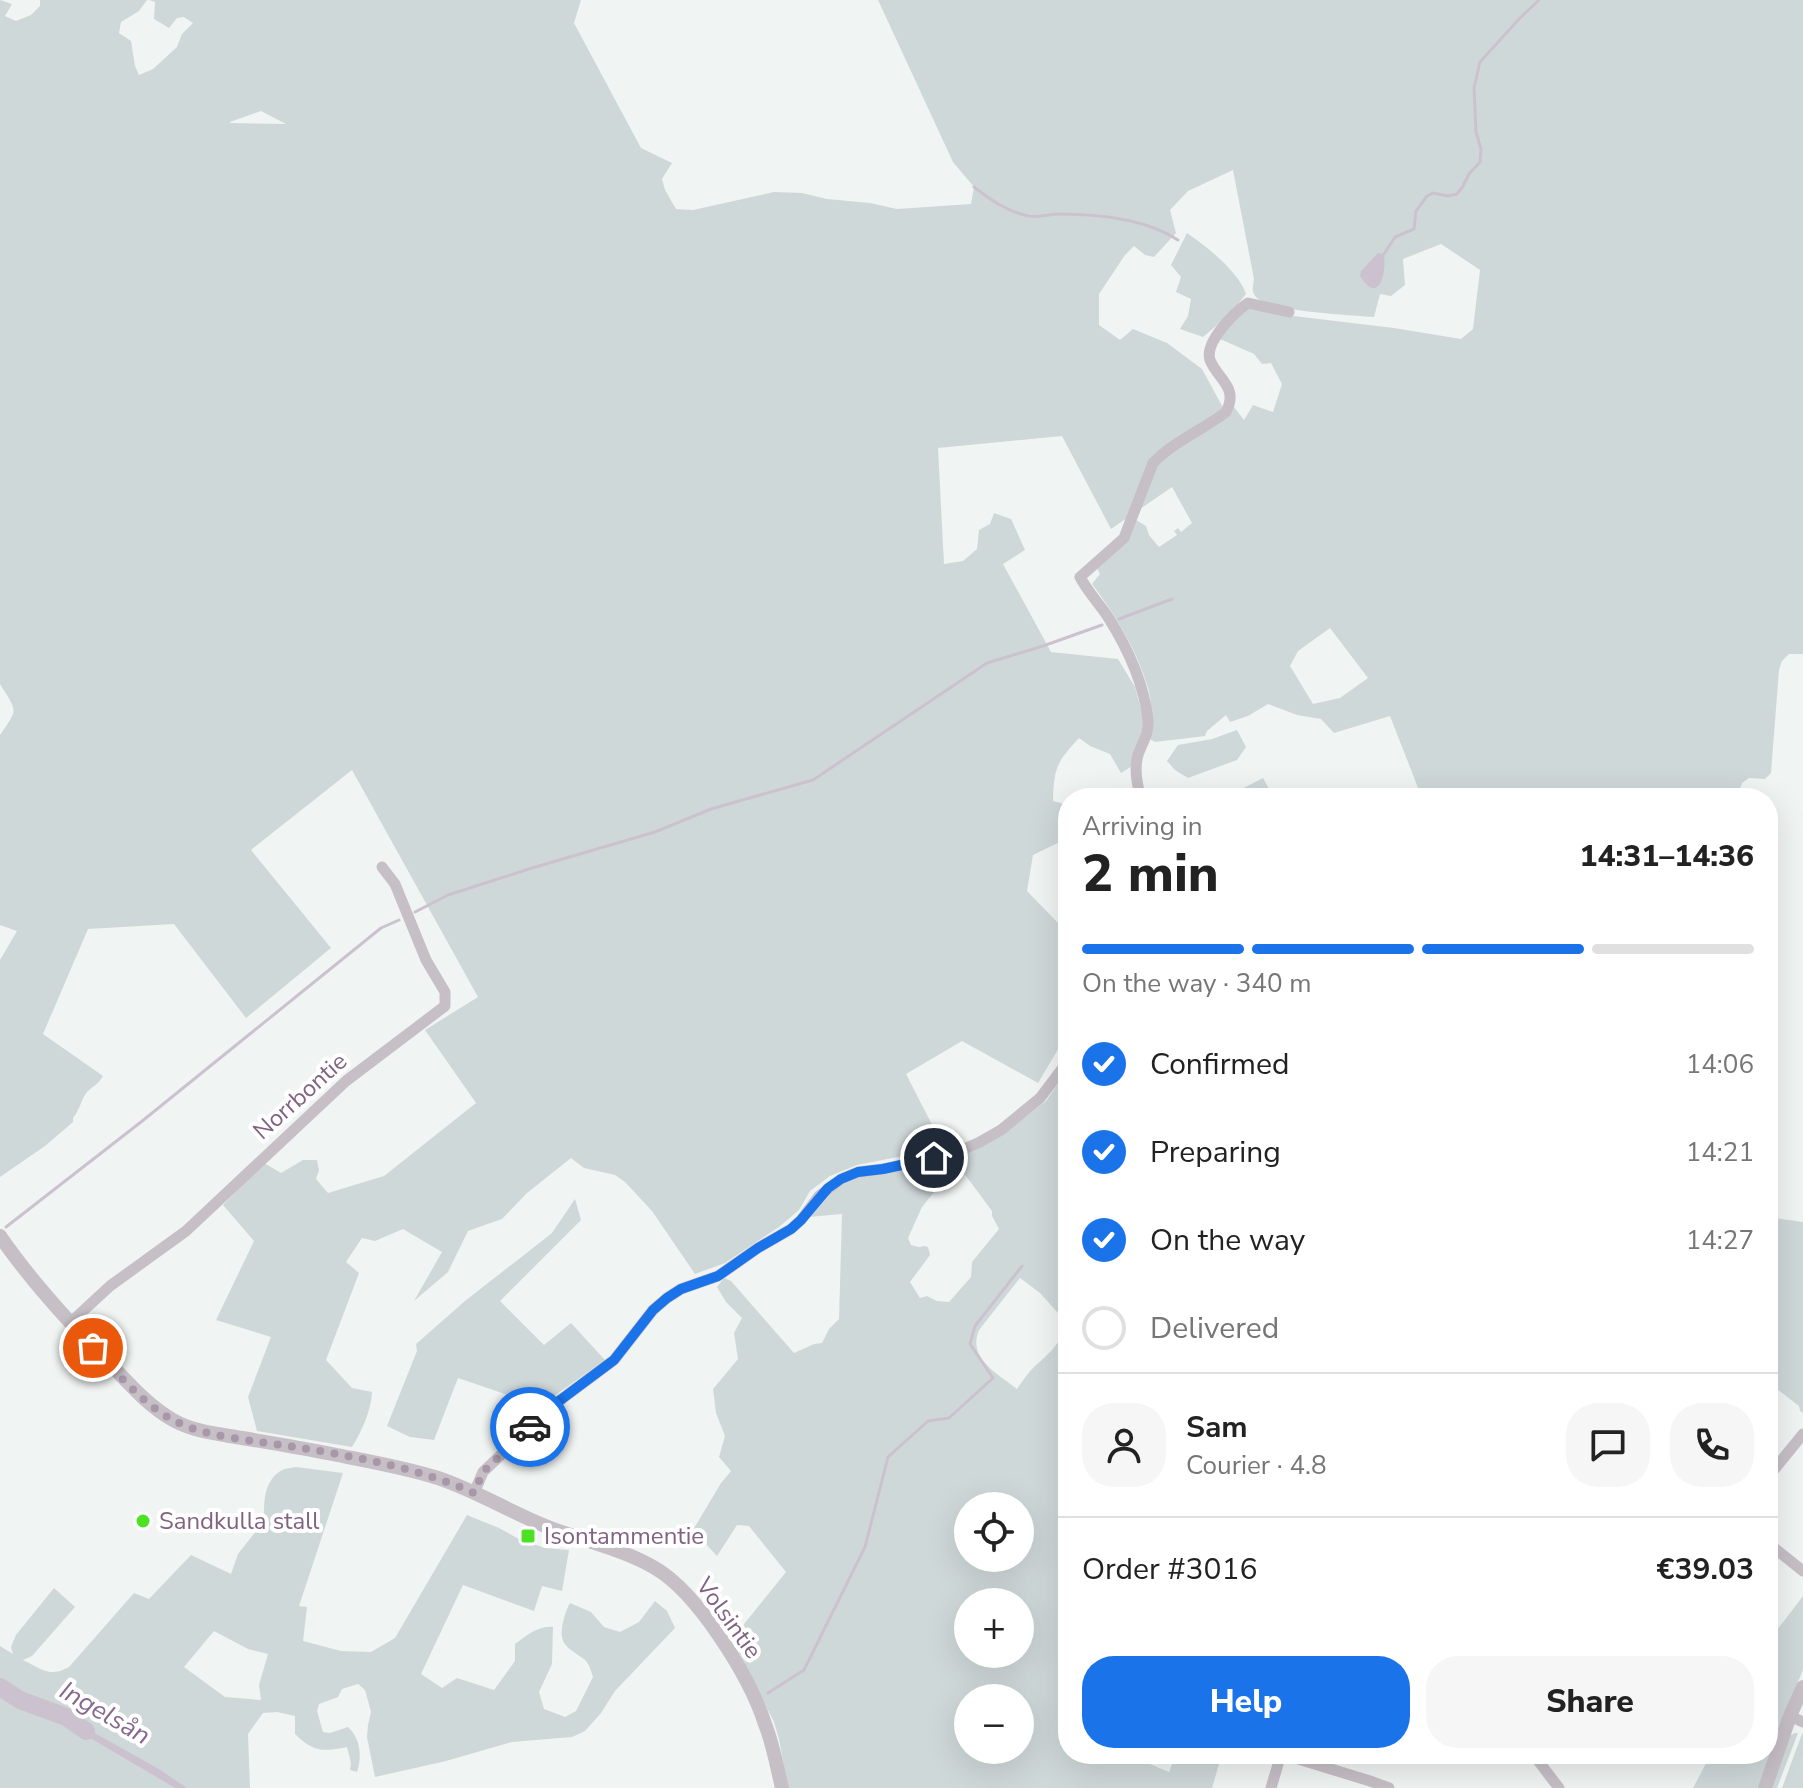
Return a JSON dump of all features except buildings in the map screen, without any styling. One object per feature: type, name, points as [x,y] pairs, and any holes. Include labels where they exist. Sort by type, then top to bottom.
[{"type":"street","points":[[1138,788],[1138,756],[1148,727],[1145,704],[1126,650],[1080,577],[1124,538],[1153,463],[1183,439],[1226,412],[1231,397],[1228,387],[1209,359],[1209,352],[1227,322],[1248,303],[1289,312]]},
{"type":"street","name":"Norrbontie","points":[[70,1323],[110,1286],[186,1231],[346,1081],[445,1006],[445,992],[426,960],[395,884],[382,867]]},
{"type":"street","points":[[474,1493],[483,1472],[551,1407],[614,1360],[653,1310],[667,1298],[681,1289],[718,1276],[791,1229],[819,1196],[841,1179],[858,1172],[954,1153],[1001,1130],[1040,1098],[1058,1074]]},
{"type":"street","name":"Volsintie","points":[[0,1236],[70,1323],[157,1410],[190,1428],[314,1450],[438,1478],[554,1530],[657,1569],[682,1588],[711,1625],[756,1700],[766,1724],[782,1788]]},
{"type":"street","points":[[1778,1465],[1803,1434]]},
{"type":"street","points":[[1778,1551],[1803,1571]]},
{"type":"street","points":[[1778,1760],[1797,1719],[1803,1687]]},
{"type":"street","points":[[1271,1788],[1279,1764]]},
{"type":"street","points":[[1315,1764],[1389,1788]]},
{"type":"street","points":[[1541,1764],[1559,1788]]},
{"type":"street","points":[[1765,1788],[1776,1764]]},
{"type":"shaded area","points":[[0,0],[12,4],[5,16],[16,21],[31,15],[40,6],[40,0],[147,0],[139,11],[121,22],[119,33],[131,41],[139,75],[153,69],[177,47],[182,34],[193,23],[184,17],[177,18],[169,28],[154,19],[155,2],[149,0],[581,0],[574,23],[641,148],[672,163],[662,179],[676,209],[693,210],[774,192],[802,193],[897,209],[971,204],[974,187],[953,162],[878,0],[1803,0],[1803,654],[1789,654],[1779,670],[1771,773],[1765,779],[1749,778],[1740,788],[1418,788],[1390,716],[1334,733],[1321,719],[1297,715],[1268,704],[1230,722],[1226,715],[1205,736],[1155,742],[1148,738],[1150,700],[1138,660],[1092,584],[1100,574],[1097,568],[1136,520],[1146,526],[1159,547],[1177,535],[1174,531],[1178,528],[1181,532],[1192,523],[1172,487],[1111,529],[1062,436],[938,448],[944,564],[963,561],[977,549],[979,530],[990,524],[994,513],[1011,519],[1025,550],[1003,564],[1051,652],[1118,659],[1135,687],[1144,721],[1132,766],[1121,773],[1110,754],[1079,738],[1071,747],[1058,766],[1054,781],[1053,801],[1058,802],[1058,843],[1033,855],[1027,891],[1058,923],[1058,1049],[1038,1083],[962,1041],[906,1074],[944,1148],[857,1165],[830,1176],[810,1191],[799,1210],[779,1227],[725,1263],[695,1274],[652,1211],[625,1182],[615,1175],[584,1168],[571,1158],[527,1193],[502,1219],[468,1231],[448,1272],[414,1301],[442,1252],[403,1229],[375,1241],[362,1238],[346,1262],[359,1273],[326,1360],[352,1388],[372,1392],[365,1421],[352,1447],[257,1431],[248,1397],[271,1337],[216,1320],[254,1241],[223,1205],[264,1163],[281,1173],[303,1160],[317,1160],[319,1170],[316,1179],[328,1193],[384,1176],[476,1103],[425,1030],[478,997],[352,770],[251,850],[331,948],[246,1018],[174,924],[88,929],[43,1034],[103,1076],[85,1095],[73,1122],[0,1177],[0,960],[17,931],[0,925],[0,735],[13,714],[10,700],[0,684]],"holes":[[[261,111],[286,124],[230,123],[230,122]],[[1233,170],[1256,297],[1277,306],[1312,312],[1374,317],[1380,294],[1391,296],[1405,285],[1403,259],[1441,244],[1480,270],[1473,329],[1461,339],[1285,315],[1257,307],[1245,309],[1220,339],[1254,354],[1262,364],[1271,363],[1282,384],[1273,412],[1253,405],[1244,420],[1234,407],[1227,415],[1202,369],[1167,343],[1133,329],[1120,340],[1099,325],[1099,294],[1134,246],[1145,255],[1154,257],[1176,233],[1170,210],[1188,191]],[[1330,628],[1368,678],[1340,698],[1313,704],[1290,666],[1298,651]]]},
{"type":"shaded area","points":[[1187,233],[1229,268],[1246,294],[1230,314],[1203,337],[1180,329],[1188,316],[1191,299],[1176,292],[1181,277],[1171,265]]},
{"type":"shaded area","points":[[1378,253],[1384,254],[1383,277],[1377,287],[1372,288],[1360,276]]},
{"type":"shaded area","points":[[1237,730],[1246,747],[1237,760],[1188,778],[1167,761],[1178,745],[1212,739]]},
{"type":"shaded area","points":[[1263,778],[1268,788],[1244,788]]},
{"type":"shaded area","points":[[1058,1084],[1058,1313],[1040,1293],[1020,1278],[979,1330],[976,1340],[980,1357],[1017,1389],[1058,1342],[1058,1764],[1150,1764],[1169,1772],[1172,1764],[1219,1764],[1212,1788],[788,1788],[774,1722],[732,1639],[786,1572],[749,1526],[737,1525],[717,1556],[693,1530],[731,1471],[719,1457],[725,1436],[716,1413],[713,1389],[738,1359],[734,1333],[742,1318],[726,1302],[717,1287],[724,1278],[731,1281],[794,1353],[822,1343],[839,1319],[842,1214],[809,1217],[829,1192],[856,1177],[1004,1133],[1046,1101]],"holes":[[[963,1172],[992,1211],[999,1229],[972,1262],[971,1277],[949,1302],[927,1296],[920,1298],[910,1282],[930,1255],[928,1247],[911,1245],[908,1238],[922,1207],[935,1191]]]},
{"type":"shaded area","points":[[575,1199],[581,1220],[500,1301],[544,1345],[571,1323],[605,1360],[540,1406],[458,1378],[434,1440],[410,1437],[387,1426],[417,1351],[416,1344],[552,1233]]},
{"type":"shaded area","points":[[1778,1218],[1803,1222],[1803,1413],[1799,1406],[1778,1390]]},
{"type":"shaded area","points":[[294,1467],[343,1473],[299,1606],[307,1607],[303,1641],[341,1651],[371,1652],[395,1638],[467,1515],[545,1548],[569,1550],[562,1591],[542,1586],[534,1611],[463,1585],[421,1674],[442,1688],[457,1678],[494,1690],[515,1661],[515,1644],[538,1629],[553,1627],[552,1664],[539,1692],[544,1709],[565,1717],[576,1711],[593,1677],[586,1661],[563,1641],[563,1622],[570,1603],[591,1612],[604,1627],[620,1632],[639,1622],[655,1601],[667,1611],[675,1628],[615,1691],[585,1731],[572,1737],[512,1742],[375,1777],[367,1737],[371,1712],[365,1690],[358,1684],[342,1689],[338,1697],[319,1704],[317,1711],[323,1732],[348,1727],[356,1737],[360,1760],[357,1772],[350,1770],[347,1747],[325,1750],[307,1744],[295,1734],[295,1716],[277,1712],[263,1713],[248,1734],[250,1788],[0,1788],[0,1646],[13,1654],[11,1647],[16,1635],[54,1588],[75,1607],[32,1656],[23,1660],[46,1671],[56,1672],[69,1667],[134,1593],[149,1599],[191,1555],[231,1574],[238,1554],[264,1521],[266,1493],[271,1480],[282,1470]],"holes":[[[214,1631],[248,1649],[268,1654],[259,1685],[261,1700],[225,1697],[184,1667]]]},
{"type":"shaded area","points":[[1803,1596],[1803,1670],[1778,1730],[1778,1629]]},
{"type":"shaded area","points":[[66,1717],[187,1788],[175,1788],[77,1733]]},
{"type":"shaded area","points":[[1798,1733],[1777,1788],[1770,1788],[1789,1736]]},
{"type":"shaded area","points":[[1802,1734],[1803,1788],[1782,1788]]},
{"type":"shaded area","points":[[1706,1764],[1766,1764],[1758,1788],[1693,1788]]},
{"type":"waterway","points":[[1384,254],[1395,237],[1414,229],[1416,211],[1427,196],[1433,193],[1457,194],[1480,162],[1474,88],[1480,62],[1539,0]]},
{"type":"waterway","points":[[974,187],[993,201],[1020,214],[1036,217],[1074,214],[1121,219],[1151,227],[1178,240]]},
{"type":"waterway","points":[[1119,619],[1172,599]]},
{"type":"waterway","points":[[415,912],[448,895],[655,832],[711,809],[813,780],[987,663],[1102,625]]},
{"type":"waterway","points":[[6,1227],[381,928],[399,920]]},
{"type":"waterway","points":[[768,1693],[804,1670],[865,1547],[888,1457],[928,1421],[949,1418],[993,1378],[970,1344],[975,1326],[1022,1266]]},
{"type":"waterway","name":"Ingelsån","points":[[0,1687],[20,1700],[66,1717],[86,1731]]},
{"type":"way so far","points":[[93,1348],[157,1410],[190,1428],[405,1469],[474,1493],[483,1472],[530,1427]]},
{"type":"place","name":"Sandkulla stall","points":[[143,1521]]},
{"type":"place","name":"Isontammentie","points":[[528,1536]]},
{"type":"route","points":[[530,1427],[551,1407],[614,1360],[653,1310],[667,1298],[681,1289],[718,1276],[791,1229],[819,1196],[841,1179],[858,1172],[934,1158]]}]
